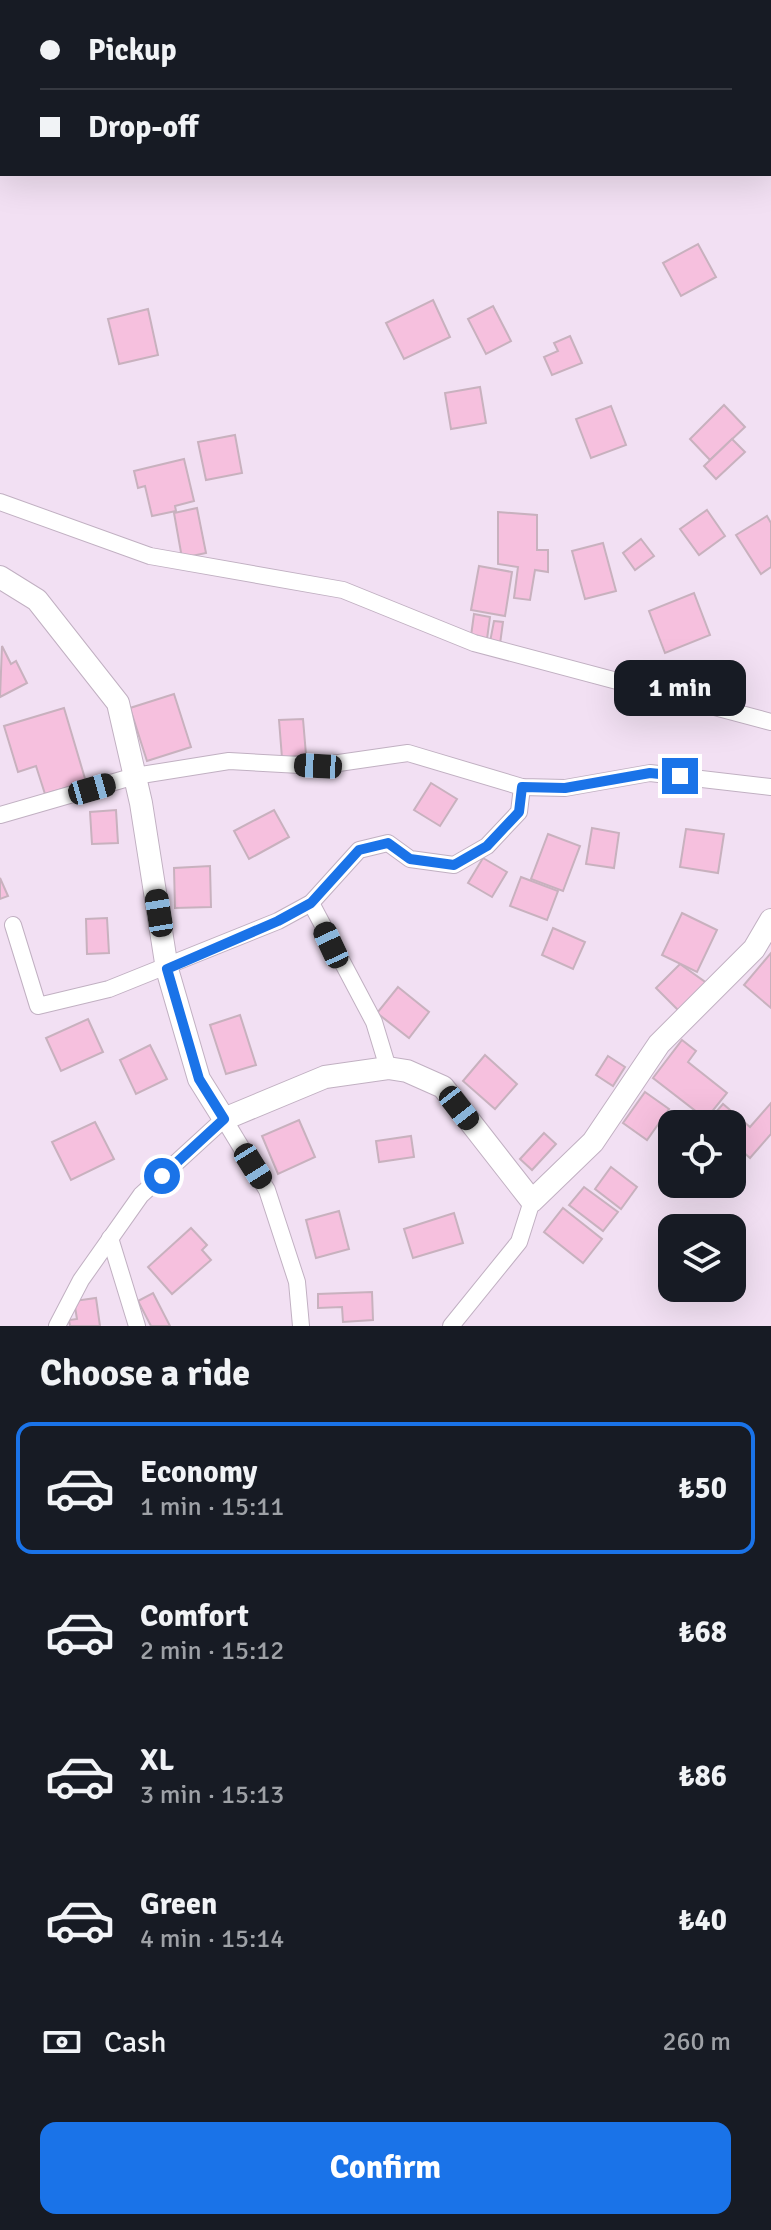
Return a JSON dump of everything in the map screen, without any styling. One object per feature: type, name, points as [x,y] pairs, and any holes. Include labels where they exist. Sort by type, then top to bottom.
[{"type":"street","points":[[0,502],[150,556],[343,590],[474,643],[771,722]]},
{"type":"street","points":[[0,577],[37,600],[118,703],[135,776],[167,969],[199,1079],[267,1190],[297,1282],[301,1326]]},
{"type":"street","points":[[0,815],[135,776],[229,761],[318,766],[408,753],[522,787],[565,788],[650,773],[771,787]]},
{"type":"street","points":[[13,925],[38,1006],[109,989],[167,969],[278,921],[311,903],[359,850],[388,843],[410,859],[454,865],[487,846],[519,812],[522,787]]},
{"type":"street","points":[[311,903],[374,1022],[388,1068]]},
{"type":"street","points":[[451,1326],[519,1242],[532,1201],[593,1142],[659,1044],[754,949],[771,920]]},
{"type":"street","points":[[57,1326],[81,1280],[141,1195],[224,1119],[325,1077],[388,1068],[407,1071],[443,1087],[532,1201]]},
{"type":"street","points":[[110,1238],[137,1326]]},
{"type":"building","points":[[698,244],[716,277],[681,296],[663,263]]},
{"type":"building","points":[[433,300],[450,337],[404,359],[386,323]]},
{"type":"building","points":[[493,306],[511,341],[486,354],[468,319]]},
{"type":"building","points":[[148,309],[158,355],[119,364],[108,319]]},
{"type":"building","points":[[570,336],[582,363],[552,375],[544,357],[558,351],[554,343]]},
{"type":"building","points":[[480,387],[486,423],[451,429],[445,393]]},
{"type":"building","points":[[724,405],[745,427],[710,460],[690,439]]},
{"type":"building","points":[[611,406],[626,445],[591,458],[576,419]]},
{"type":"building","points":[[235,435],[242,473],[206,480],[198,442]]},
{"type":"building","points":[[732,439],[745,452],[716,479],[704,466]]},
{"type":"building","points":[[184,459],[194,501],[175,506],[176,511],[152,516],[145,486],[138,488],[134,471]]},
{"type":"building","points":[[197,508],[206,553],[182,558],[174,513]]},
{"type":"building","points":[[707,510],[725,536],[699,555],[680,529]]},
{"type":"building","points":[[498,512],[537,515],[537,550],[548,550],[548,572],[535,570],[530,600],[514,598],[518,567],[498,564]]},
{"type":"building","points":[[767,516],[771,523],[771,567],[761,574],[736,535]]},
{"type":"building","points":[[641,539],[654,556],[635,570],[623,553]]},
{"type":"building","points":[[603,543],[616,591],[585,599],[572,551]]},
{"type":"building","points":[[479,566],[512,572],[505,616],[471,610]]},
{"type":"building","points":[[694,593],[710,635],[665,653],[649,611]]},
{"type":"building","points":[[474,614],[490,617],[487,639],[471,636]]},
{"type":"building","points":[[494,621],[503,622],[500,644],[490,642]]},
{"type":"building","points":[[2,646],[11,664],[16,661],[27,683],[0,697]]},
{"type":"building","points":[[174,694],[191,747],[147,761],[130,708]]},
{"type":"building","points":[[64,708],[86,782],[45,794],[36,766],[18,772],[4,726]]},
{"type":"building","points":[[303,719],[306,755],[282,758],[279,720]]},
{"type":"building","points":[[431,783],[457,799],[440,826],[414,810]]},
{"type":"building","points":[[116,810],[118,843],[92,844],[90,812]]},
{"type":"building","points":[[274,810],[289,837],[249,859],[234,831]]},
{"type":"building","points":[[592,828],[619,833],[614,868],[586,864]]},
{"type":"building","points":[[686,829],[724,834],[718,873],[680,867]]},
{"type":"building","points":[[548,834],[580,846],[563,891],[531,879]]},
{"type":"building","points":[[483,858],[507,872],[492,897],[468,883]]},
{"type":"building","points":[[210,866],[211,907],[175,908],[174,868]]},
{"type":"building","points":[[521,877],[558,891],[547,920],[510,906]]},
{"type":"building","points":[[0,878],[8,896],[0,899]]},
{"type":"building","points":[[682,913],[717,930],[697,972],[662,955]]},
{"type":"building","points":[[107,918],[109,953],[87,954],[86,919]]},
{"type":"building","points":[[553,928],[585,942],[573,969],[542,955]]},
{"type":"building","points":[[771,953],[771,1008],[744,985]]},
{"type":"building","points":[[680,964],[708,984],[680,1012],[656,988]]},
{"type":"building","points":[[398,987],[429,1012],[409,1038],[377,1013]]},
{"type":"building","points":[[240,1015],[256,1065],[226,1074],[210,1025]]},
{"type":"building","points":[[88,1019],[103,1052],[61,1071],[46,1038]]},
{"type":"building","points":[[682,1040],[696,1051],[688,1062],[727,1093],[713,1110],[694,1110],[653,1078]]},
{"type":"building","points":[[150,1045],[167,1079],[136,1094],[120,1060]]},
{"type":"building","points":[[485,1055],[517,1084],[495,1109],[463,1081]]},
{"type":"building","points":[[608,1056],[625,1067],[613,1086],[596,1075]]},
{"type":"building","points":[[645,1092],[669,1109],[658,1110],[658,1124],[647,1140],[623,1123]]},
{"type":"building","points":[[771,1103],[771,1134],[750,1158],[746,1154],[746,1124],[750,1127]]},
{"type":"building","points":[[299,1120],[315,1157],[278,1174],[262,1136]]},
{"type":"building","points":[[95,1122],[114,1159],[71,1180],[52,1142]]},
{"type":"building","points":[[544,1133],[556,1144],[532,1170],[520,1159]]},
{"type":"building","points":[[411,1136],[414,1157],[379,1162],[376,1141]]},
{"type":"building","points":[[611,1167],[637,1187],[621,1209],[595,1189]]},
{"type":"building","points":[[584,1187],[618,1212],[603,1231],[569,1205]]},
{"type":"building","points":[[563,1208],[602,1239],[583,1263],[544,1232]]},
{"type":"building","points":[[339,1211],[349,1249],[316,1258],[306,1220]]},
{"type":"building","points":[[454,1213],[463,1243],[413,1258],[404,1229]]},
{"type":"building","points":[[191,1228],[207,1245],[202,1250],[211,1260],[172,1294],[148,1267]]},
{"type":"building","points":[[372,1292],[373,1320],[343,1322],[342,1307],[318,1308],[318,1294]]},
{"type":"building","points":[[153,1293],[170,1326],[151,1326],[138,1301]]},
{"type":"building","points":[[96,1298],[100,1326],[70,1326],[69,1320],[77,1319],[74,1301]]},
{"type":"route","points":[[162,1176],[224,1119],[199,1079],[167,969],[278,921],[311,903],[359,850],[388,843],[410,859],[454,865],[487,846],[519,812],[522,787],[565,788],[650,773],[680,776]]}]
